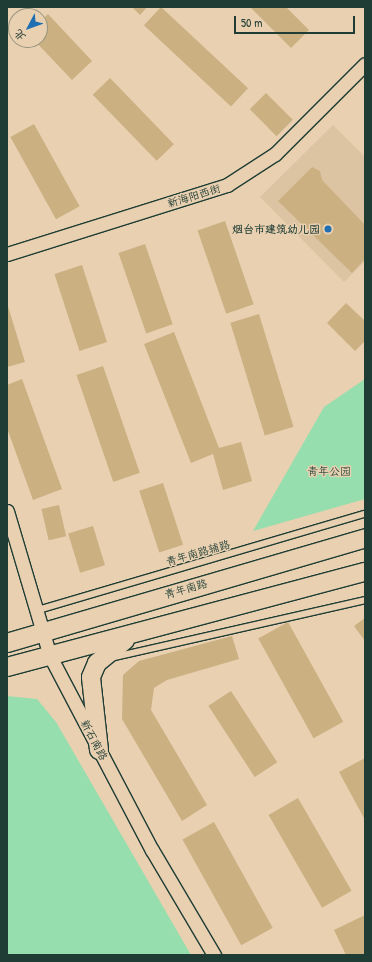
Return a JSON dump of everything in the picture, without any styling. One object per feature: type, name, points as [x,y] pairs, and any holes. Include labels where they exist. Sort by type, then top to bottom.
[{"type":"main road","name":"青年南路","points":[[7,643],[44,630],[365,538]]},
{"type":"main road","points":[[7,668],[50,656],[90,654],[136,633],[365,572]]},
{"type":"main road","points":[[90,654],[136,633]]},
{"type":"main road","points":[[90,654],[94,670],[91,690],[99,750]]},
{"type":"street","name":"新海阳西街","points":[[7,254],[227,186],[275,154],[365,64]]},
{"type":"street","name":"新石南路","points":[[7,511],[44,630],[50,656],[99,750],[214,955]]},
{"type":"lane","name":"青年南路辅路","points":[[38,610],[365,514]]},
{"type":"lane","points":[[90,654],[120,658],[365,600]]},
{"type":"shaded area","name":"烟台市建筑幼儿园","points":[[333,125],[365,157],[365,261],[344,282],[260,197]]},
{"type":"green space","name":"青年公园","points":[[365,379],[365,499],[253,531],[324,407]]},
{"type":"green space","points":[[7,696],[37,699],[56,722],[191,955],[7,955]]},
{"type":"building","points":[[132,7],[147,7],[140,15]]},
{"type":"building","points":[[161,7],[248,88],[231,106],[144,25]]},
{"type":"building","points":[[250,7],[286,7],[309,30],[291,48]]},
{"type":"building","points":[[48,14],[92,61],[72,80],[42,48],[48,48]]},
{"type":"building","points":[[110,78],[174,144],[157,161],[93,95]]},
{"type":"building","points":[[266,93],[293,120],[277,136],[250,109]]},
{"type":"building","points":[[34,124],[80,206],[56,219],[10,137]]},
{"type":"building","points":[[312,167],[320,171],[322,180],[365,225],[365,259],[352,273],[278,201]]},
{"type":"building","points":[[225,221],[254,304],[226,314],[198,230]]},
{"type":"building","points":[[145,244],[173,324],[146,333],[119,253]]},
{"type":"building","points":[[82,265],[107,342],[79,351],[54,274]]},
{"type":"building","points":[[7,303],[25,362],[7,367]]},
{"type":"building","points":[[346,303],[365,321],[365,341],[355,351],[327,323]]},
{"type":"building","points":[[259,314],[293,427],[265,436],[230,323]]},
{"type":"building","points":[[174,332],[219,448],[241,442],[252,481],[223,490],[213,454],[191,463],[144,344]]},
{"type":"building","points":[[103,366],[140,473],[113,482],[77,375]]},
{"type":"building","points":[[22,379],[62,489],[33,500],[7,428],[7,385]]},
{"type":"building","points":[[163,483],[183,545],[159,553],[139,491]]},
{"type":"building","points":[[59,505],[66,536],[49,540],[41,509]]},
{"type":"building","points":[[93,526],[105,565],[80,573],[68,534]]},
{"type":"building","points":[[365,618],[365,641],[354,626]]},
{"type":"building","points":[[288,622],[343,722],[314,738],[258,638]]},
{"type":"building","points":[[232,636],[239,659],[167,680],[154,688],[151,710],[207,805],[182,821],[122,719],[123,675],[139,661]]},
{"type":"building","points":[[231,691],[277,762],[255,777],[208,706]]},
{"type":"building","points":[[365,758],[365,820],[339,772]]},
{"type":"building","points":[[298,798],[352,891],[322,908],[269,815]]},
{"type":"building","points":[[214,822],[273,928],[241,945],[183,839]]},
{"type":"building","points":[[365,915],[365,955],[346,955],[334,930]]},
{"type":"place","name":"烟台市建筑幼儿园","points":[[328,229]]}]
